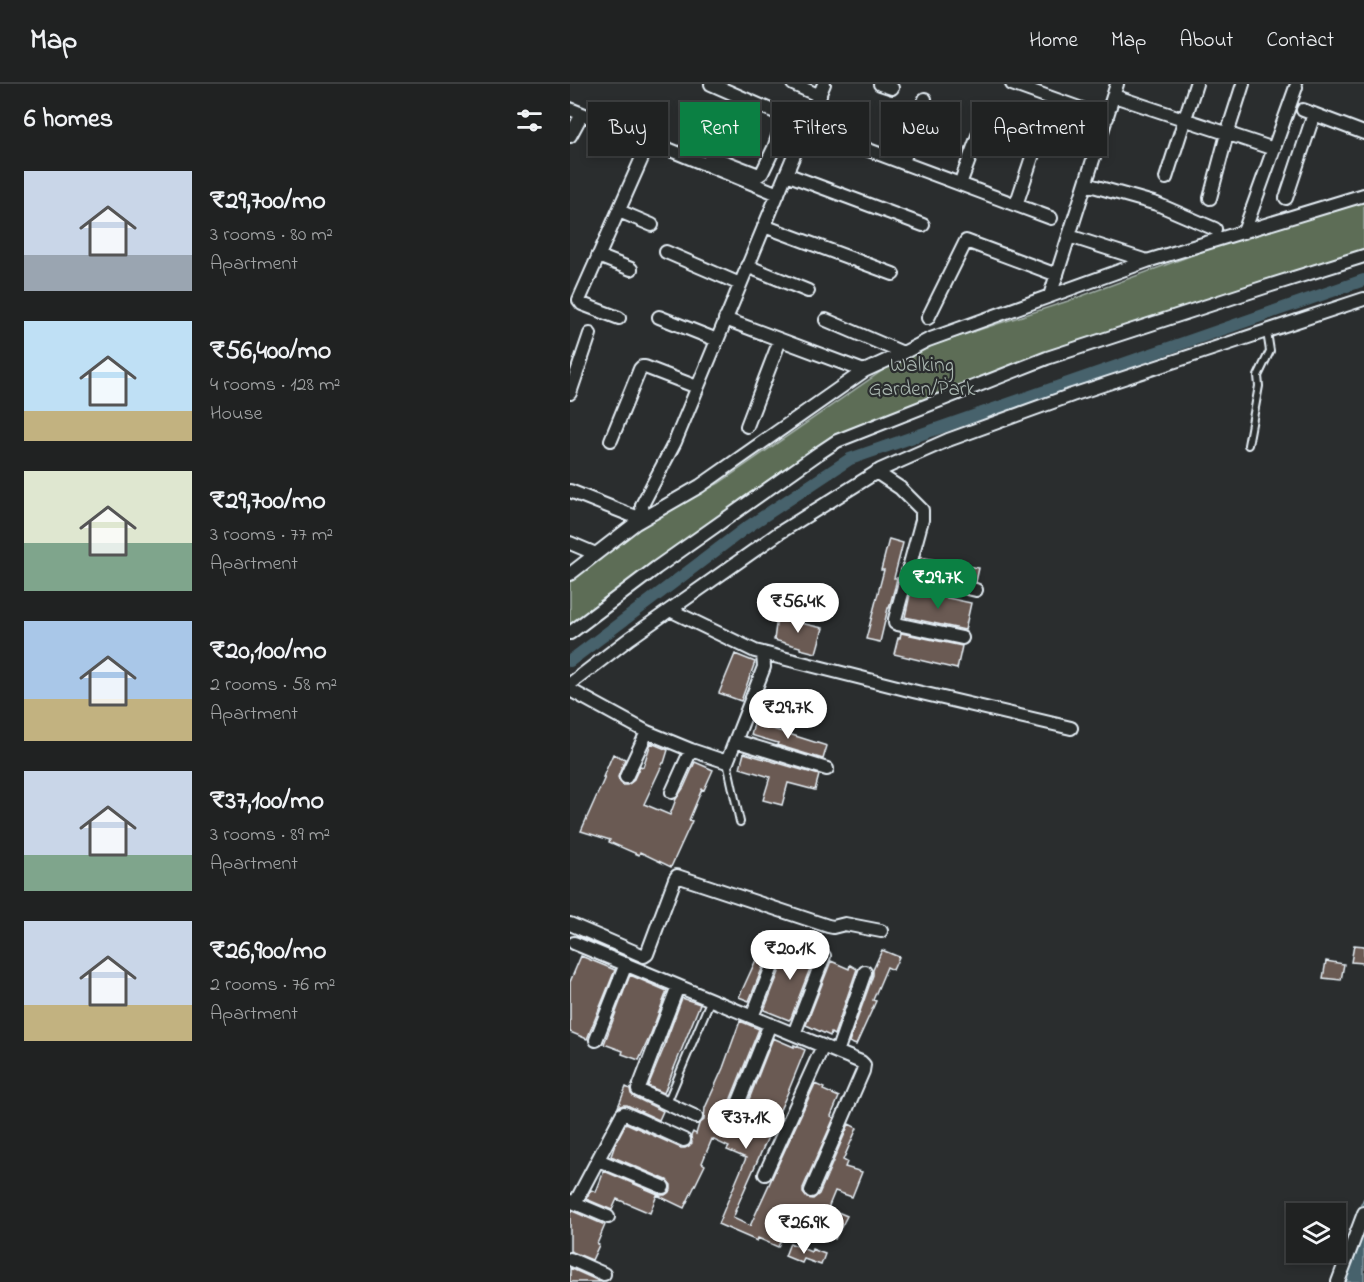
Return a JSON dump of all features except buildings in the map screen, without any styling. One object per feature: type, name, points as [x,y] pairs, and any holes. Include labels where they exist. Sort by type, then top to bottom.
[{"type":"street","points":[[711,84],[772,112]]},
{"type":"street","points":[[793,84],[822,90]]},
{"type":"street","points":[[1012,84],[1042,89],[1071,102]]},
{"type":"street","points":[[1166,178],[1196,84]]},
{"type":"street","points":[[1210,198],[1243,84]]},
{"type":"street","points":[[1244,232],[1296,87]]},
{"type":"street","points":[[1107,118],[1116,90],[1185,120],[1274,149]]},
{"type":"street","points":[[903,162],[925,99]]},
{"type":"street","points":[[570,136],[576,111]]},
{"type":"street","points":[[1286,198],[1309,112],[1364,133]]},
{"type":"street","points":[[668,150],[778,194]]},
{"type":"street","points":[[869,150],[1051,218]]},
{"type":"street","points":[[710,156],[759,175],[772,152]]},
{"type":"street","points":[[960,184],[972,152]]},
{"type":"street","points":[[619,318],[579,300],[643,156]]},
{"type":"street","points":[[643,519],[642,505],[675,442],[794,156]]},
{"type":"street","points":[[1016,205],[1032,156]]},
{"type":"street","points":[[1050,296],[1095,156]]},
{"type":"street","points":[[786,174],[923,225]]},
{"type":"street","points":[[1086,184],[1157,204],[1215,229]]},
{"type":"street","points":[[570,574],[643,519],[700,486],[864,370],[928,340],[1147,261],[1364,195]]},
{"type":"street","points":[[619,211],[652,225]]},
{"type":"street","points":[[764,226],[893,274]]},
{"type":"street","points":[[1069,236],[1147,261]]},
{"type":"street","points":[[928,318],[966,241],[1057,275]]},
{"type":"street","points":[[666,252],[740,284]]},
{"type":"street","points":[[598,256],[631,269]]},
{"type":"street","points":[[570,633],[656,568],[837,441],[1047,358],[1364,256]]},
{"type":"street","points":[[747,266],[808,291]]},
{"type":"street","points":[[570,684],[670,609],[779,533],[876,472],[948,440],[1072,396],[1364,299]]},
{"type":"street","points":[[659,317],[717,340]]},
{"type":"street","points":[[725,320],[864,370]]},
{"type":"street","points":[[826,320],[903,353]]},
{"type":"street","points":[[570,393],[590,334]]},
{"type":"street","points":[[747,426],[780,340]]},
{"type":"street","points":[[611,440],[640,369],[645,367],[697,387]]},
{"type":"street","points":[[876,472],[900,488],[922,510],[922,520],[895,622],[962,638]]},
{"type":"street","points":[[570,491],[643,519]]},
{"type":"street","points":[[570,543],[596,554]]},
{"type":"street","points":[[907,574],[976,590]]},
{"type":"street","points":[[670,609],[746,647],[763,653],[1071,728]]},
{"type":"street","points":[[570,690],[647,732],[727,762],[764,667],[763,653]]},
{"type":"street","points":[[626,777],[647,732]]},
{"type":"street","points":[[736,741],[827,769]]},
{"type":"street","points":[[672,792],[691,750]]},
{"type":"street","points":[[811,1191],[864,1065],[626,964],[572,947],[575,926],[644,956],[677,876],[828,926],[845,924],[881,931]]},
{"type":"street","points":[[752,1017],[783,939]]},
{"type":"street","points":[[794,1034],[824,956]]},
{"type":"street","points":[[596,1040],[626,964]]},
{"type":"street","points":[[837,1052],[865,972]]},
{"type":"street","points":[[678,986],[638,1090],[696,1117]]},
{"type":"street","points":[[738,1104],[770,1024]]},
{"type":"street","points":[[765,1174],[823,1046]]},
{"type":"street","points":[[609,1217],[573,1202],[622,1114],[684,1140]]},
{"type":"street","points":[[598,1160],[663,1186]]},
{"type":"street","points":[[1338,1282],[1364,1213]]},
{"type":"street","points":[[570,1259],[604,1274]]},
{"type":"lane","points":[[1248,445],[1259,386],[1258,376],[1270,351],[1267,332]]},
{"type":"lane","points":[[727,762],[741,822]]},
{"type":"lane","points":[[667,1104],[711,999]]},
{"type":"green space","name":"Walking Garden/Park","points":[[1364,200],[1364,251],[938,398],[816,447],[744,497],[570,630],[570,577],[653,518],[719,483],[908,353],[1068,301],[1247,235]]},
{"type":"water","points":[[1364,1198],[1364,1282],[1337,1282],[1343,1263],[1346,1263],[1346,1251]]},
{"type":"waterway","points":[[570,661],[743,530],[850,459],[1364,280]]}]
